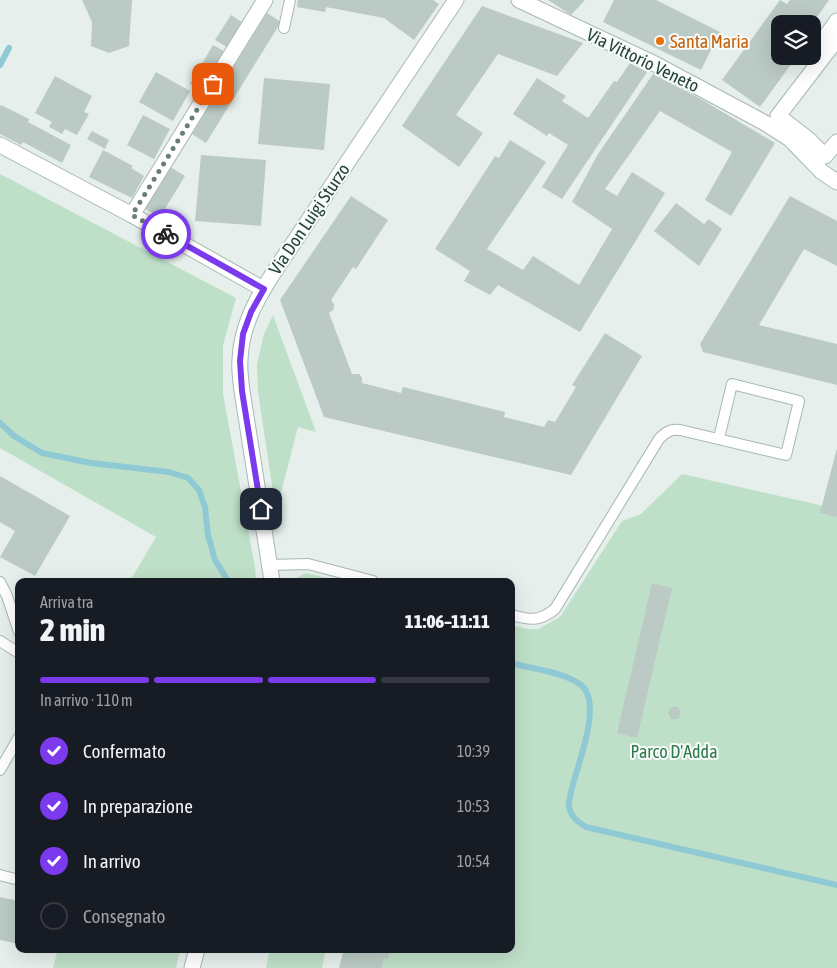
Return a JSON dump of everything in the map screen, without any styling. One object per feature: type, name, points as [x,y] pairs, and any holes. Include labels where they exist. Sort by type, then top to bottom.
[{"type":"street","points":[[132,215],[265,0]]},
{"type":"street","name":"Via Don Luigi Sturzo","points":[[272,578],[242,391],[240,361],[243,334],[251,312],[264,289],[456,0]]},
{"type":"street","name":"Via Vittorio Veneto","points":[[519,0],[655,64],[765,123],[790,139],[835,181]]},
{"type":"street","points":[[821,43],[837,21]]},
{"type":"street","points":[[837,38],[778,116],[808,139],[824,156],[837,142]]},
{"type":"street","points":[[765,123],[806,65]]},
{"type":"street","points":[[0,144],[264,289]]},
{"type":"street","points":[[192,968],[196,953]]},
{"type":"lane","points":[[284,28],[290,0]]},
{"type":"lane","points":[[515,616],[532,620],[542,618],[555,609],[659,439],[666,432],[672,429],[680,430],[786,455],[799,401],[732,384],[719,438]]},
{"type":"lane","points":[[270,566],[308,564],[362,578]]},
{"type":"lane","points":[[0,582],[15,620]]},
{"type":"lane","points":[[0,641],[15,650]]},
{"type":"lane","points":[[0,770],[15,745]]},
{"type":"lane","points":[[0,875],[15,879]]},
{"type":"green space","points":[[0,174],[236,298],[223,345],[223,394],[256,578],[132,578],[156,537],[0,448]]},
{"type":"green space","points":[[273,315],[316,432],[298,427],[276,512],[258,392],[257,364],[264,334]]},
{"type":"green space","name":"Parco D'Adda","points":[[682,474],[837,509],[837,968],[382,968],[384,958],[388,958],[389,953],[515,953],[515,626],[538,629],[560,617],[622,521],[641,514]]},
{"type":"green space","points":[[306,573],[327,578],[296,578]]},
{"type":"green space","points":[[57,953],[179,953],[176,968],[53,968]]},
{"type":"green space","points":[[269,953],[325,953],[322,968],[266,968]]},
{"type":"building","points":[[82,0],[132,0],[129,46],[109,53],[91,46],[92,22]]},
{"type":"building","points":[[298,0],[433,0],[439,4],[414,40],[384,18],[326,7],[325,12],[297,7]]},
{"type":"building","points":[[548,0],[585,0],[571,15]]},
{"type":"building","points":[[614,0],[656,0],[720,32],[701,70],[603,22]]},
{"type":"building","points":[[780,0],[787,4],[790,0],[829,0],[818,15],[771,15],[771,65],[790,65],[760,107],[722,80]]},
{"type":"building","points":[[482,6],[583,43],[557,76],[498,54],[456,115],[483,133],[459,167],[402,126]]},
{"type":"building","points":[[267,13],[281,22],[206,143],[192,134]]},
{"type":"building","points":[[231,15],[245,24],[230,49],[215,40]]},
{"type":"building","points":[[213,45],[227,53],[204,90],[190,84]]},
{"type":"building","points":[[630,63],[647,72],[562,199],[542,187],[568,145],[549,133],[547,136],[513,114],[537,78],[566,96],[562,101],[588,118],[614,81],[617,82]]},
{"type":"building","points":[[156,72],[190,91],[173,121],[139,102]]},
{"type":"building","points":[[653,74],[699,98],[775,143],[731,216],[705,200],[732,152],[660,111],[605,189],[617,196],[632,172],[665,193],[580,332],[498,285],[490,295],[464,281],[470,271],[435,249],[495,156],[499,158],[510,140],[546,162],[487,249],[523,270],[533,256],[579,285],[612,229],[572,202],[598,154]]},
{"type":"building","points":[[55,76],[92,96],[84,112],[89,114],[77,135],[65,129],[62,134],[49,127],[52,122],[35,113]]},
{"type":"building","points":[[264,78],[330,84],[324,150],[258,144]]},
{"type":"building","points":[[1,105],[29,119],[28,122],[71,145],[62,163],[23,142],[21,145],[0,134]]},
{"type":"building","points":[[143,115],[170,129],[154,159],[127,145]]},
{"type":"building","points":[[92,131],[109,140],[105,149],[87,139]]},
{"type":"building","points":[[103,150],[133,166],[131,168],[144,176],[132,198],[89,177]]},
{"type":"building","points":[[201,155],[266,160],[261,226],[195,221]]},
{"type":"building","points":[[170,167],[185,176],[160,217],[145,209]]},
{"type":"building","points":[[351,196],[388,220],[356,269],[353,267],[331,300],[334,307],[329,313],[352,374],[359,374],[362,378],[362,383],[401,393],[403,387],[505,412],[504,417],[544,427],[548,420],[555,422],[576,387],[572,385],[605,333],[642,356],[571,475],[324,417],[280,300]]},
{"type":"building","points":[[790,196],[837,221],[837,266],[804,249],[759,325],[837,344],[837,385],[703,352],[700,344]]},
{"type":"building","points":[[676,203],[704,224],[709,219],[722,229],[699,266],[654,231]]},
{"type":"building","points":[[837,448],[837,517],[820,513]]},
{"type":"building","points":[[0,476],[70,516],[35,576],[0,557],[15,531],[0,522]]},
{"type":"building","points":[[652,583],[672,588],[637,738],[617,733]]},
{"type":"building","points":[[671,707],[678,707],[681,713],[678,719],[671,719],[668,713]]},
{"type":"building","points":[[0,897],[15,900],[15,943],[0,940]]},
{"type":"building","points":[[343,953],[389,953],[388,959],[384,958],[382,968],[339,968]]},
{"type":"waterway","points":[[0,65],[9,48]]},
{"type":"waterway","points":[[0,423],[14,436],[42,453],[91,463],[169,472],[188,478],[199,490],[205,507],[208,535],[215,560],[226,578]]},
{"type":"waterway","points":[[515,664],[566,677],[581,685],[587,694],[590,706],[589,720],[569,804],[573,816],[583,825],[837,885]]},
{"type":"way so far","points":[[166,234],[132,215],[213,84]]},
{"type":"place","name":"Santa Maria","points":[[660,41]]},
{"type":"route","points":[[166,234],[264,289],[251,312],[243,334],[240,361],[242,391],[261,509]]}]
